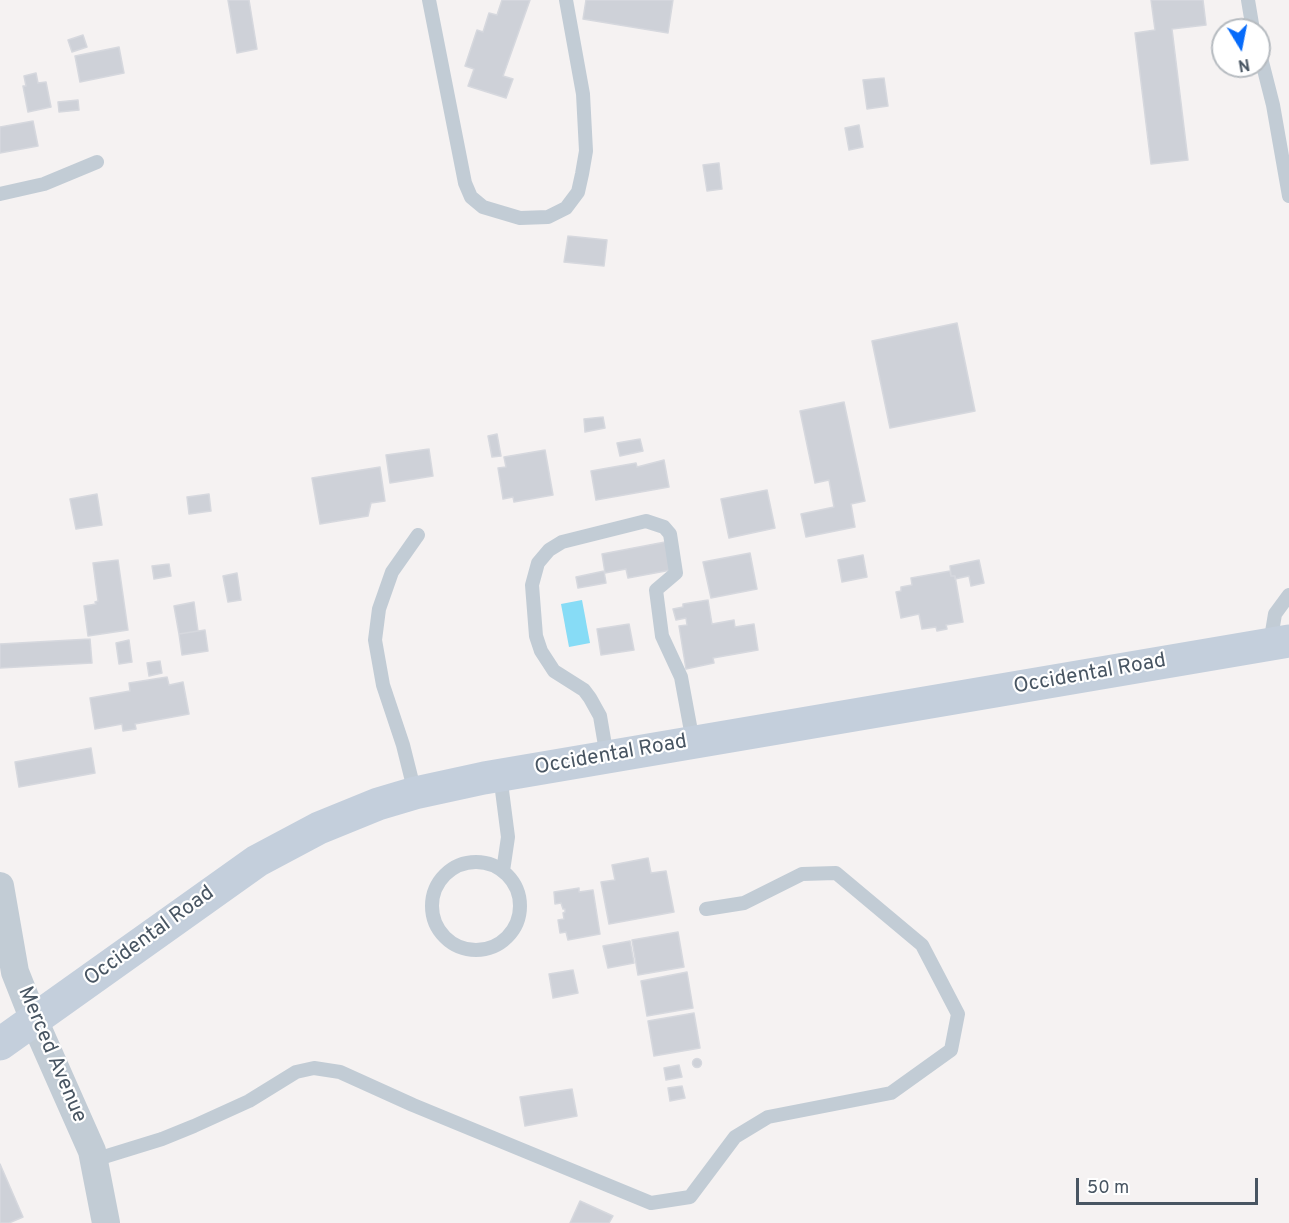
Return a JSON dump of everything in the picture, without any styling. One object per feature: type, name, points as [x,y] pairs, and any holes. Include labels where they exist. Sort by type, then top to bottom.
[{"type":"street","name":"Occidental Road","points":[[0,1044],[257,861],[319,828],[359,811],[415,793],[500,775],[1279,642]]},
{"type":"street","name":"Merced Avenue","points":[[0,886],[15,972],[92,1151],[106,1223]]},
{"type":"lane","points":[[429,0],[465,183],[471,197],[483,207],[520,218],[548,218],[566,208],[578,192],[582,174],[586,151],[583,94],[566,0]]},
{"type":"lane","points":[[1248,0],[1250,18]]},
{"type":"lane","points":[[1267,78],[1274,105],[1289,195]]},
{"type":"lane","points":[[0,194],[44,184],[97,162]]},
{"type":"lane","points":[[607,757],[600,716],[590,698],[584,690],[554,671],[541,651],[536,636],[532,585],[538,563],[549,550],[562,542],[646,521],[664,527],[670,534],[676,573],[656,590],[662,636],[681,678],[693,742]]},
{"type":"lane","points":[[415,793],[403,745],[384,686],[375,640],[379,609],[392,572],[418,536]]},
{"type":"lane","points":[[1279,642],[1275,614],[1289,595]]},
{"type":"lane","points":[[500,775],[508,837],[503,871]]},
{"type":"lane","points":[[473,862],[488,863],[503,871],[512,879],[518,892],[520,906],[518,920],[511,933],[500,942],[487,948],[472,949],[458,946],[446,938],[437,926],[432,912],[433,897],[438,884],[447,873],[459,865],[473,862]]},
{"type":"lane","points":[[94,1160],[162,1139],[194,1126],[249,1101],[296,1072],[314,1068],[340,1072],[413,1105],[651,1203],[690,1197],[735,1137],[768,1117],[891,1093],[951,1050],[958,1014],[922,945],[836,873],[802,874],[744,903],[706,909]]},
{"type":"water","points":[[582,600],[590,643],[569,647],[561,604]]},
{"type":"building","points":[[228,0],[249,0],[257,49],[237,53]]},
{"type":"building","points":[[502,0],[530,0],[503,76],[513,79],[506,98],[468,86],[474,69],[465,66],[477,30],[483,32],[489,13],[497,15]]},
{"type":"building","points":[[586,0],[673,0],[668,33],[583,19]]},
{"type":"building","points":[[1151,0],[1203,0],[1206,25],[1172,29],[1188,160],[1151,164],[1135,33],[1155,30]]},
{"type":"building","points":[[83,35],[87,47],[72,52],[68,40]]},
{"type":"building","points":[[119,47],[124,73],[80,82],[75,56]]},
{"type":"building","points":[[36,73],[38,83],[46,82],[51,107],[28,112],[23,86],[26,86],[24,76]]},
{"type":"building","points":[[884,78],[888,106],[867,109],[863,80]]},
{"type":"building","points":[[78,100],[79,110],[59,112],[58,102]]},
{"type":"building","points":[[33,121],[38,146],[0,153],[0,127]]},
{"type":"building","points":[[859,125],[863,147],[849,150],[845,128]]},
{"type":"building","points":[[719,163],[722,189],[707,191],[703,165]]},
{"type":"building","points":[[568,236],[607,240],[604,266],[564,262]]},
{"type":"building","points":[[957,323],[975,411],[890,428],[872,341]]},
{"type":"building","points":[[844,402],[865,501],[851,504],[855,527],[806,537],[801,514],[834,507],[829,480],[815,483],[800,411]]},
{"type":"building","points":[[603,417],[605,428],[585,432],[584,419]]},
{"type":"building","points":[[497,434],[501,456],[492,457],[488,436]]},
{"type":"building","points":[[640,439],[643,451],[620,456],[617,443]]},
{"type":"building","points":[[429,449],[433,476],[390,483],[386,455]]},
{"type":"building","points":[[545,450],[553,495],[514,502],[513,497],[503,499],[498,468],[506,467],[504,457]]},
{"type":"building","points":[[664,460],[669,487],[596,500],[591,471],[636,463],[637,467]]},
{"type":"building","points":[[380,467],[385,501],[371,503],[368,516],[320,524],[312,478]]},
{"type":"building","points":[[767,490],[775,528],[729,538],[721,499]]},
{"type":"building","points":[[97,494],[102,525],[76,529],[70,499]]},
{"type":"building","points":[[209,494],[211,511],[189,514],[187,497]]},
{"type":"building","points":[[665,542],[671,570],[628,578],[626,569],[605,573],[602,554]]},
{"type":"building","points":[[750,553],[757,589],[711,598],[703,562]]},
{"type":"building","points":[[863,555],[867,577],[842,582],[838,560]]},
{"type":"building","points":[[118,560],[128,630],[88,636],[84,606],[96,604],[95,602],[98,601],[93,563]]},
{"type":"building","points":[[979,560],[984,583],[971,586],[969,576],[955,579],[955,576],[951,576],[950,566]]},
{"type":"building","points":[[169,564],[171,576],[154,579],[152,566]]},
{"type":"building","points":[[604,571],[606,583],[578,588],[576,577]]},
{"type":"building","points":[[950,571],[951,576],[955,576],[963,622],[946,625],[947,629],[937,631],[936,627],[922,629],[919,614],[901,618],[896,592],[901,591],[901,587],[912,585],[911,578]]},
{"type":"building","points":[[237,573],[241,600],[228,602],[223,576]]},
{"type":"building","points":[[708,600],[712,624],[734,620],[735,627],[754,624],[758,650],[713,658],[714,663],[686,669],[679,626],[687,625],[686,618],[676,620],[673,609],[683,607],[683,604]]},
{"type":"building","points":[[194,602],[198,631],[179,634],[174,606]]},
{"type":"building","points":[[629,624],[634,650],[601,655],[597,629]]},
{"type":"building","points":[[205,630],[208,651],[182,655],[179,634]]},
{"type":"building","points":[[90,639],[92,663],[0,668],[0,644]]},
{"type":"building","points":[[129,640],[132,662],[119,664],[116,643]]},
{"type":"building","points":[[160,661],[162,673],[149,676],[147,663]]},
{"type":"building","points":[[167,677],[169,685],[183,682],[189,714],[135,724],[136,729],[123,731],[122,724],[95,729],[90,698],[130,691],[129,683]]},
{"type":"building","points":[[91,748],[95,773],[19,787],[15,762]]},
{"type":"building","points":[[648,858],[651,873],[666,871],[674,912],[609,924],[601,882],[615,880],[612,865]]},
{"type":"building","points":[[579,888],[579,892],[593,890],[600,934],[568,940],[566,932],[560,933],[558,920],[564,919],[565,909],[561,903],[555,904],[554,892]]},
{"type":"building","points":[[678,932],[684,967],[638,975],[632,940]]},
{"type":"building","points":[[630,941],[634,963],[608,968],[603,946]]},
{"type":"building","points":[[573,970],[578,993],[553,998],[549,974]]},
{"type":"building","points":[[687,972],[693,1008],[647,1016],[641,981]]},
{"type":"building","points":[[694,1013],[700,1048],[654,1056],[648,1021]]},
{"type":"building","points":[[697,1058],[702,1063],[697,1068],[692,1063]]},
{"type":"building","points":[[679,1065],[682,1077],[666,1080],[664,1068]]},
{"type":"building","points":[[682,1086],[685,1098],[670,1101],[668,1088]]},
{"type":"building","points":[[572,1089],[577,1116],[525,1126],[520,1097]]},
{"type":"building","points":[[0,1164],[23,1217],[9,1223],[0,1223]]},
{"type":"building","points":[[580,1201],[613,1216],[609,1223],[570,1223]]}]
